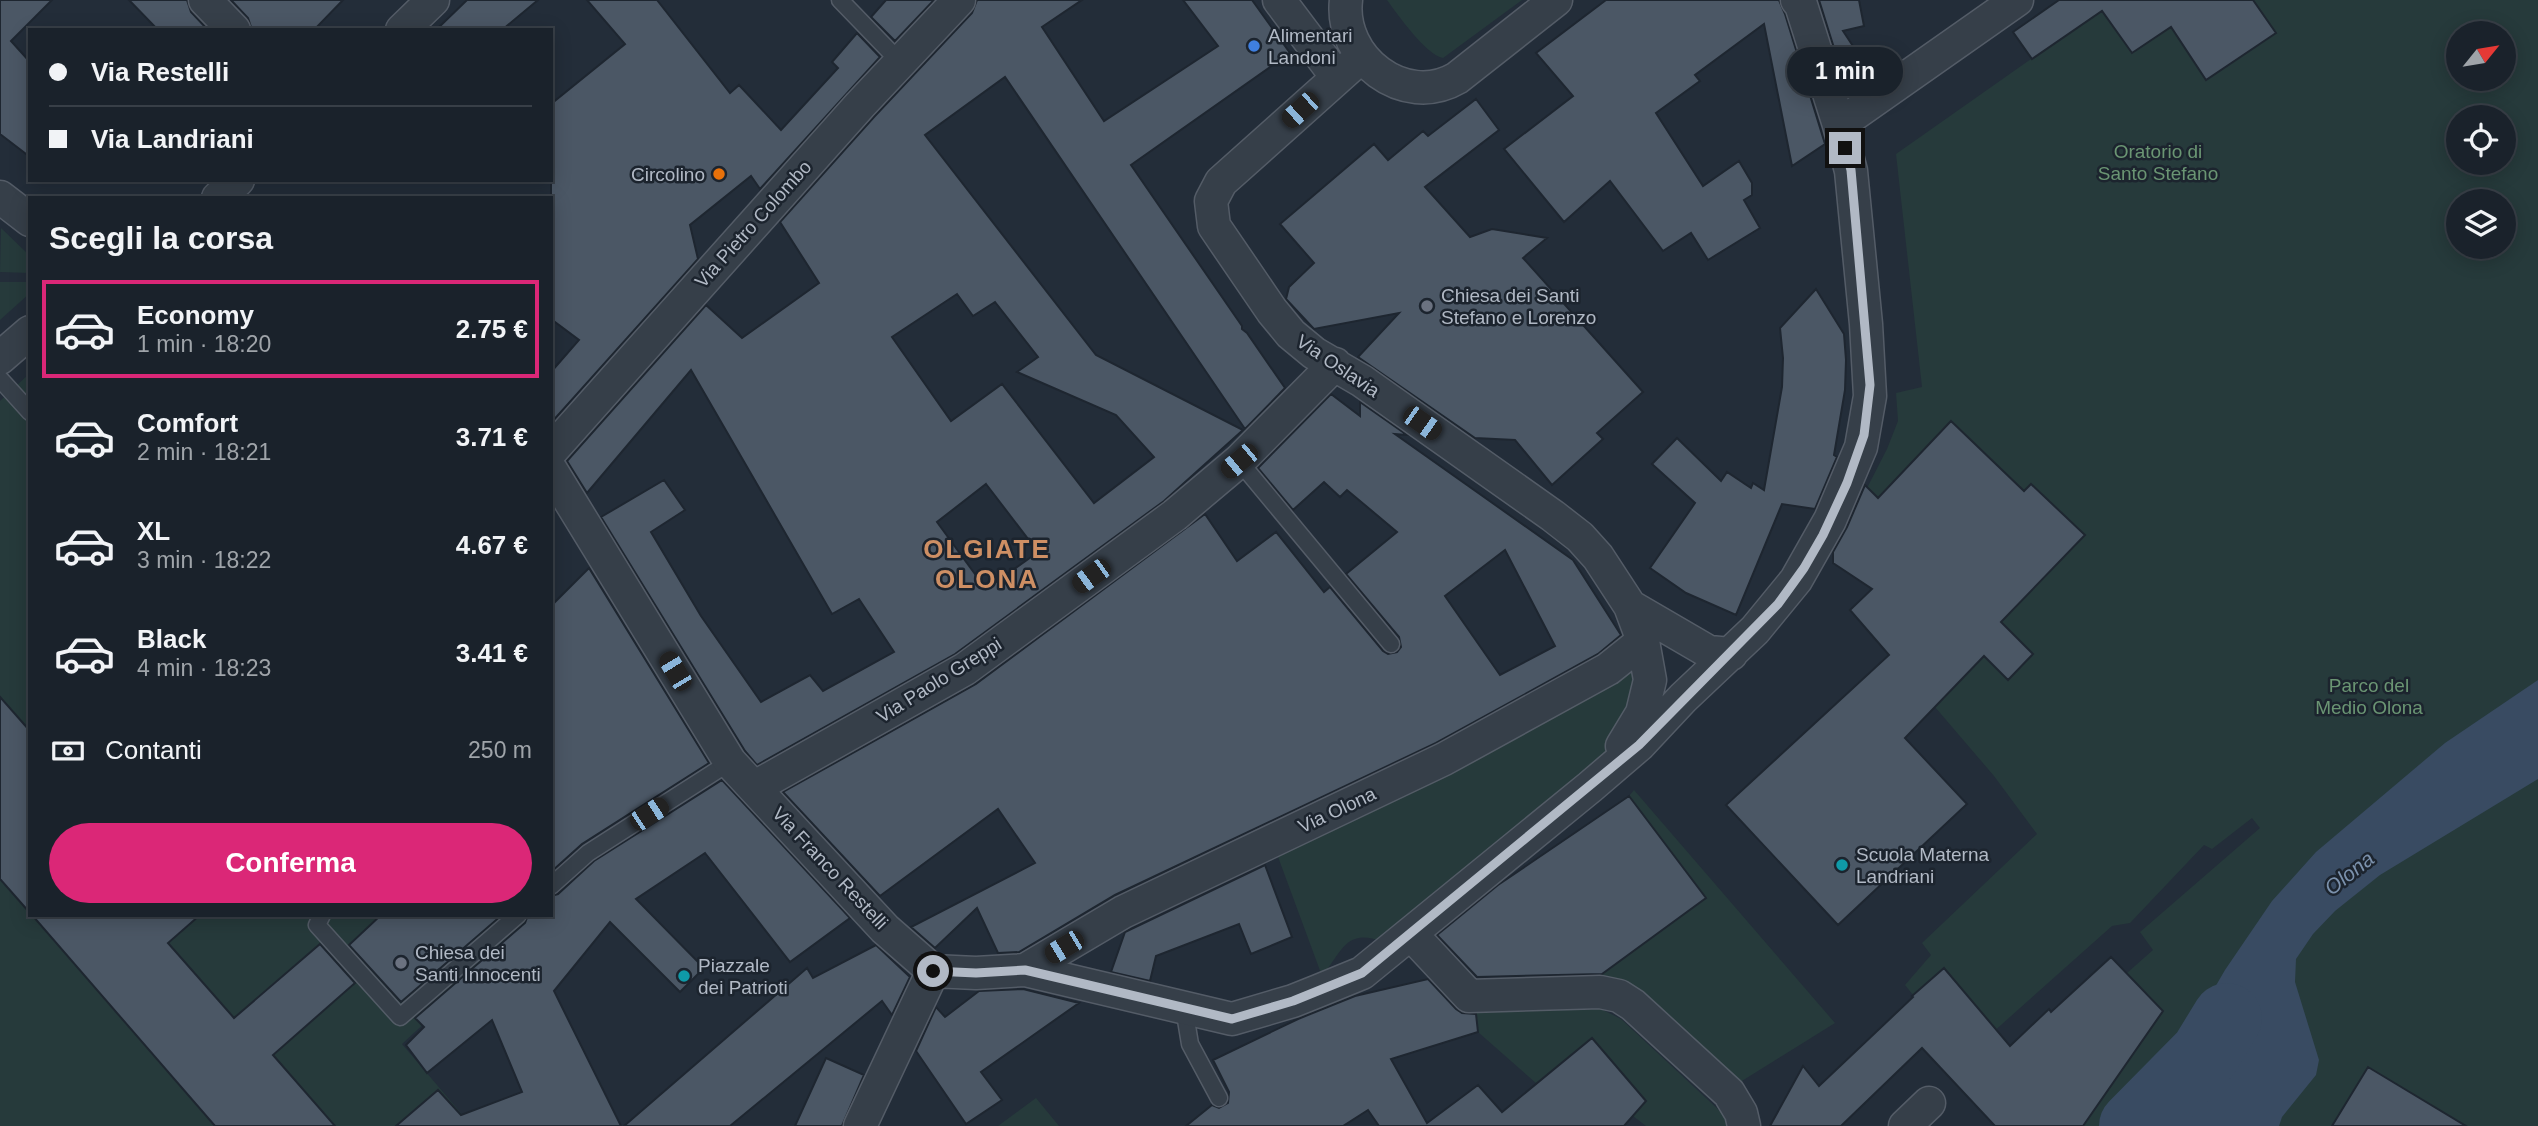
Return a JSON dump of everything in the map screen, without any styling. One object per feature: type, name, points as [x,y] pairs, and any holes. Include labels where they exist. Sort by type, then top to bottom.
[{"type":"street","points":[[205,0],[232,28]]},
{"type":"street","points":[[404,28],[433,0]]},
{"type":"street","name":"Via Pietro Colombo","points":[[553,449],[900,62],[959,0]]},
{"type":"street","points":[[1279,0],[1337,77],[1362,56]]},
{"type":"street","points":[[1346,0],[1348,27],[1362,56],[1384,77],[1413,87],[1441,85],[1457,78],[1556,0]]},
{"type":"street","points":[[860,1126],[933,971],[976,973],[1025,970],[1232,1019],[1293,1001],[1362,973],[1639,745],[1778,604],[1804,568],[1823,535],[1847,483],[1861,447],[1870,385],[1851,170],[1801,5],[1797,0]]},
{"type":"street","points":[[1839,125],[2017,0]]},
{"type":"street","name":"Via Oslavia","points":[[1337,77],[1227,175],[1216,188],[1211,201],[1211,216],[1221,237],[1282,324],[1302,345],[1389,400],[1571,529],[1598,557],[1630,606],[1643,641],[1650,680],[1642,713],[1621,748],[1590,787]]},
{"type":"street","points":[[220,196],[236,182]]},
{"type":"street","points":[[0,197],[28,218]]},
{"type":"street","points":[[0,358],[28,334]]},
{"type":"street","name":"Via Paolo Greppi","points":[[755,787],[965,668],[1175,515],[1239,461],[1335,364]]},
{"type":"street","name":"Via Franco Restelli","points":[[553,473],[730,762],[886,929],[933,971]]},
{"type":"street","name":"Via Oslavia","points":[[1630,606],[1709,652],[1731,654]]},
{"type":"street","name":"Via Olona","points":[[1025,970],[1124,912],[1444,759],[1608,669],[1643,641]]},
{"type":"street","points":[[1410,934],[1469,996],[1600,992],[1619,996],[1633,1004],[1729,1093],[1741,1113],[1744,1126]]},
{"type":"street","points":[[1905,1126],[1926,1114]]},
{"type":"lane","points":[[840,0],[900,62]]},
{"type":"lane","points":[[0,379],[28,410]]},
{"type":"lane","points":[[1239,461],[1391,644]]},
{"type":"lane","points":[[553,884],[587,853],[730,762]]},
{"type":"lane","points":[[320,917],[317,925],[400,1017],[515,917]]},
{"type":"lane","points":[[1184,1008],[1190,1044],[1219,1098]]},
{"type":"green space","points":[[1387,0],[1522,0],[1443,58],[1421,42]]},
{"type":"green space","points":[[2059,0],[2538,0],[2538,1126],[2083,1126],[2163,1012],[2127,973],[2153,950],[2140,932],[2260,828],[2252,818],[2212,849],[2204,845],[2130,923],[2112,926],[1964,1058],[1905,985],[1931,955],[1922,943],[2037,834],[1994,776],[1935,707],[1984,656],[2008,680],[2032,654],[1867,488],[1898,421],[1896,393],[1922,387],[1896,154],[2031,59],[2013,32]]},
{"type":"green space","points":[[1,228],[28,254],[28,273],[0,272]]},
{"type":"green space","points":[[0,282],[28,282],[28,295],[0,320]]},
{"type":"green space","points":[[28,375],[28,917],[539,917],[402,1044],[472,1126],[0,1126],[0,401]]},
{"type":"green space","points":[[1635,657],[1637,672],[1621,733],[1596,766],[1383,942],[1361,938],[1346,944],[1322,976],[1274,846]]},
{"type":"green space","points":[[1634,790],[1835,1023],[1737,1084],[1585,986],[1705,898],[1629,796]]},
{"type":"green space","points":[[1597,1007],[1621,1019],[1722,1113],[1728,1126],[1646,1126],[1633,1116],[1625,1126],[1620,1126],[1646,1100],[1592,1038],[1537,1084],[1478,1032],[1475,1011]]},
{"type":"green space","points":[[1036,1098],[1059,1126],[998,1126]]},
{"type":"water","points":[[2538,680],[2538,779],[2380,875],[2335,911],[2313,934],[2296,959],[2295,982],[2319,1060],[2316,1075],[2282,1117],[2279,1126],[2179,1126],[2164,1075],[2225,970],[2272,901],[2316,852],[2445,743]]},
{"type":"building","points":[[0,0],[52,0],[11,41],[28,60],[28,155],[0,134]]},
{"type":"building","points":[[129,0],[187,0],[191,12],[206,28],[156,28]]},
{"type":"building","points":[[231,0],[343,0],[316,28],[251,28],[248,18]]},
{"type":"building","points":[[467,0],[538,0],[504,28],[438,28]]},
{"type":"building","points":[[587,0],[657,0],[730,93],[739,85],[781,130],[838,68],[832,62],[857,33],[880,57],[760,189],[751,176],[690,225],[698,259],[553,421],[553,370],[579,340],[553,320],[553,102],[625,44]]},
{"type":"building","points":[[886,0],[934,0],[895,41],[871,17]]},
{"type":"building","points":[[977,0],[1082,0],[1042,27],[1104,121],[1218,46],[1183,0],[1252,0],[1290,53],[1131,165],[1285,388],[1245,429],[1005,77],[925,135],[1096,355],[1243,430],[1164,501],[955,654],[757,765],[745,751],[601,517],[664,480],[685,510],[651,532],[701,616],[761,702],[810,675],[823,691],[894,652],[859,599],[832,614],[691,370],[587,493],[567,461],[706,305],[742,338],[819,283],[780,222],[972,13]],"holes":[[[957,294],[973,316],[995,302],[1038,357],[1017,372],[1116,415],[1154,457],[1094,503],[1002,384],[951,421],[892,337]],[[986,484],[1038,552],[986,589],[937,522]]]},
{"type":"building","points":[[1606,0],[1779,0],[1785,14],[1825,144],[1792,166],[1764,24],[1695,75],[1700,81],[1656,113],[1703,186],[1739,161],[1752,183],[1752,195],[1744,200],[1760,228],[1708,260],[1691,233],[1663,251],[1610,181],[1564,222],[1504,149],[1573,96],[1536,53]]},
{"type":"building","points":[[1819,0],[1859,0],[1864,26],[1843,31],[1874,78],[1849,96]]},
{"type":"building","points":[[2059,0],[2253,0],[2276,33],[2206,80],[2171,27],[2132,53],[2102,11],[2032,59],[2013,32]]},
{"type":"building","name":"Chiesa dei Santi Stefano e Lorenzo","points":[[1476,99],[1499,130],[1425,187],[1470,237],[1492,229],[1547,238],[1523,258],[1643,392],[1597,433],[1603,439],[1552,485],[1515,440],[1475,438],[1358,357],[1399,313],[1314,329],[1286,299],[1289,287],[1314,263],[1280,224],[1374,144],[1388,160],[1423,131],[1428,136]]},
{"type":"building","points":[[1816,289],[1844,334],[1845,390],[1834,455],[1837,457],[1815,509],[1782,504],[1736,615],[1686,593],[1650,568],[1695,503],[1652,464],[1677,438],[1721,481],[1727,472],[1751,488],[1753,483],[1764,490],[1782,387],[1780,328]]},
{"type":"building","points":[[1331,394],[1360,416],[1360,402],[1407,435],[1395,434],[1573,560],[1621,635],[1598,654],[1436,743],[1115,895],[1019,952],[998,953],[977,908],[935,948],[911,927],[1035,863],[998,809],[880,896],[783,792],[976,684],[1205,514],[1237,561],[1276,532],[1324,592],[1330,587],[1383,651],[1388,654],[1397,652],[1401,647],[1399,637],[1346,574],[1397,532],[1347,490],[1340,497],[1324,482],[1293,510],[1258,468]],"holes":[[[1505,550],[1555,646],[1500,675],[1445,596]]]},
{"type":"building","points":[[1951,421],[2024,491],[2031,484],[2085,535],[2001,622],[2033,654],[2008,680],[1984,656],[1905,738],[1967,804],[1838,925],[1726,805],[1889,655],[1850,610],[1872,589],[1833,563],[1833,552],[1865,485],[1878,498]]},
{"type":"building","points":[[589,568],[709,763],[582,844],[553,870],[553,604]]},
{"type":"building","points":[[0,697],[28,729],[28,911],[0,879]]},
{"type":"building","points":[[722,780],[850,918],[790,962],[705,853],[636,899],[704,968],[680,992],[610,922],[554,991],[621,1126],[396,1126],[438,1090],[461,1115],[522,1092],[492,1020],[427,1073],[406,1045],[424,1027],[415,1018],[525,923],[527,917],[553,917],[553,895],[558,894],[594,861]]},
{"type":"building","points":[[1629,796],[1706,898],[1602,974],[1477,977],[1437,935],[1498,885]]},
{"type":"building","points":[[1265,865],[1292,937],[1251,954],[1239,924],[1156,956],[1150,981],[1111,972],[1125,932]]},
{"type":"building","points":[[34,917],[198,917],[168,943],[234,1018],[320,944],[355,983],[273,1055],[335,1126],[215,1126]]},
{"type":"building","name":"Chiesa dei Santi Innocenti","points":[[379,917],[500,917],[401,1002],[349,945]]},
{"type":"building","points":[[876,945],[910,977],[892,1015],[882,1001],[730,1126],[624,1126],[807,968],[813,978]]},
{"type":"building","points":[[2111,957],[2163,1011],[2083,1126],[1995,1126],[1922,1048],[1841,1126],[1770,1126],[1803,1066],[1819,1086],[1944,968],[2010,1046]]},
{"type":"building","points":[[1428,979],[1456,1009],[1462,1013],[1476,1014],[1478,1032],[1391,1059],[1427,1123],[1478,1085],[1502,1112],[1592,1038],[1646,1101],[1624,1126],[1379,1126],[1368,1110],[1343,1126],[1186,1126],[1212,1105],[1219,1108],[1228,1103],[1229,1092],[1213,1060],[1298,1019],[1355,996]]},
{"type":"building","points":[[1023,989],[1079,1003],[981,1072],[1002,1100],[966,1124],[916,1051],[936,1007],[945,1017],[979,991]]},
{"type":"building","points":[[826,1058],[864,1075],[842,1126],[795,1126]]},
{"type":"building","points":[[2368,1067],[2466,1126],[2332,1126]]},
{"type":"waterway","name":"Olona","points":[[2134,1126],[2205,1054],[2227,1018]]},
{"type":"place","name":"Alimentari Landoni","points":[[1254,46]]},
{"type":"place","name":"Circolino","points":[[719,174]]},
{"type":"place","name":"Chiesa dei Santi Stefano e Lorenzo","points":[[1427,306]]},
{"type":"place","name":"Scuola Materna Landriani","points":[[1842,865]]},
{"type":"place","name":"Chiesa dei Santi Innocenti","points":[[401,963]]},
{"type":"place","name":"Piazzale dei Patrioti","points":[[684,976]]},
{"type":"district","name":"OLGIATE OLONA","points":[[987,564]]},
{"type":"route","points":[[933,971],[976,973],[1025,970],[1232,1019],[1293,1001],[1362,973],[1639,745],[1683,698],[1731,654],[1787,592],[1823,535],[1861,447],[1870,385],[1851,170],[1845,148]]},
{"type":"park label","name":"Oratorio di Santo Stefano","points":[[2158,162]]},
{"type":"park label","name":"Parco del Medio Olona","points":[[2369,696]]}]
